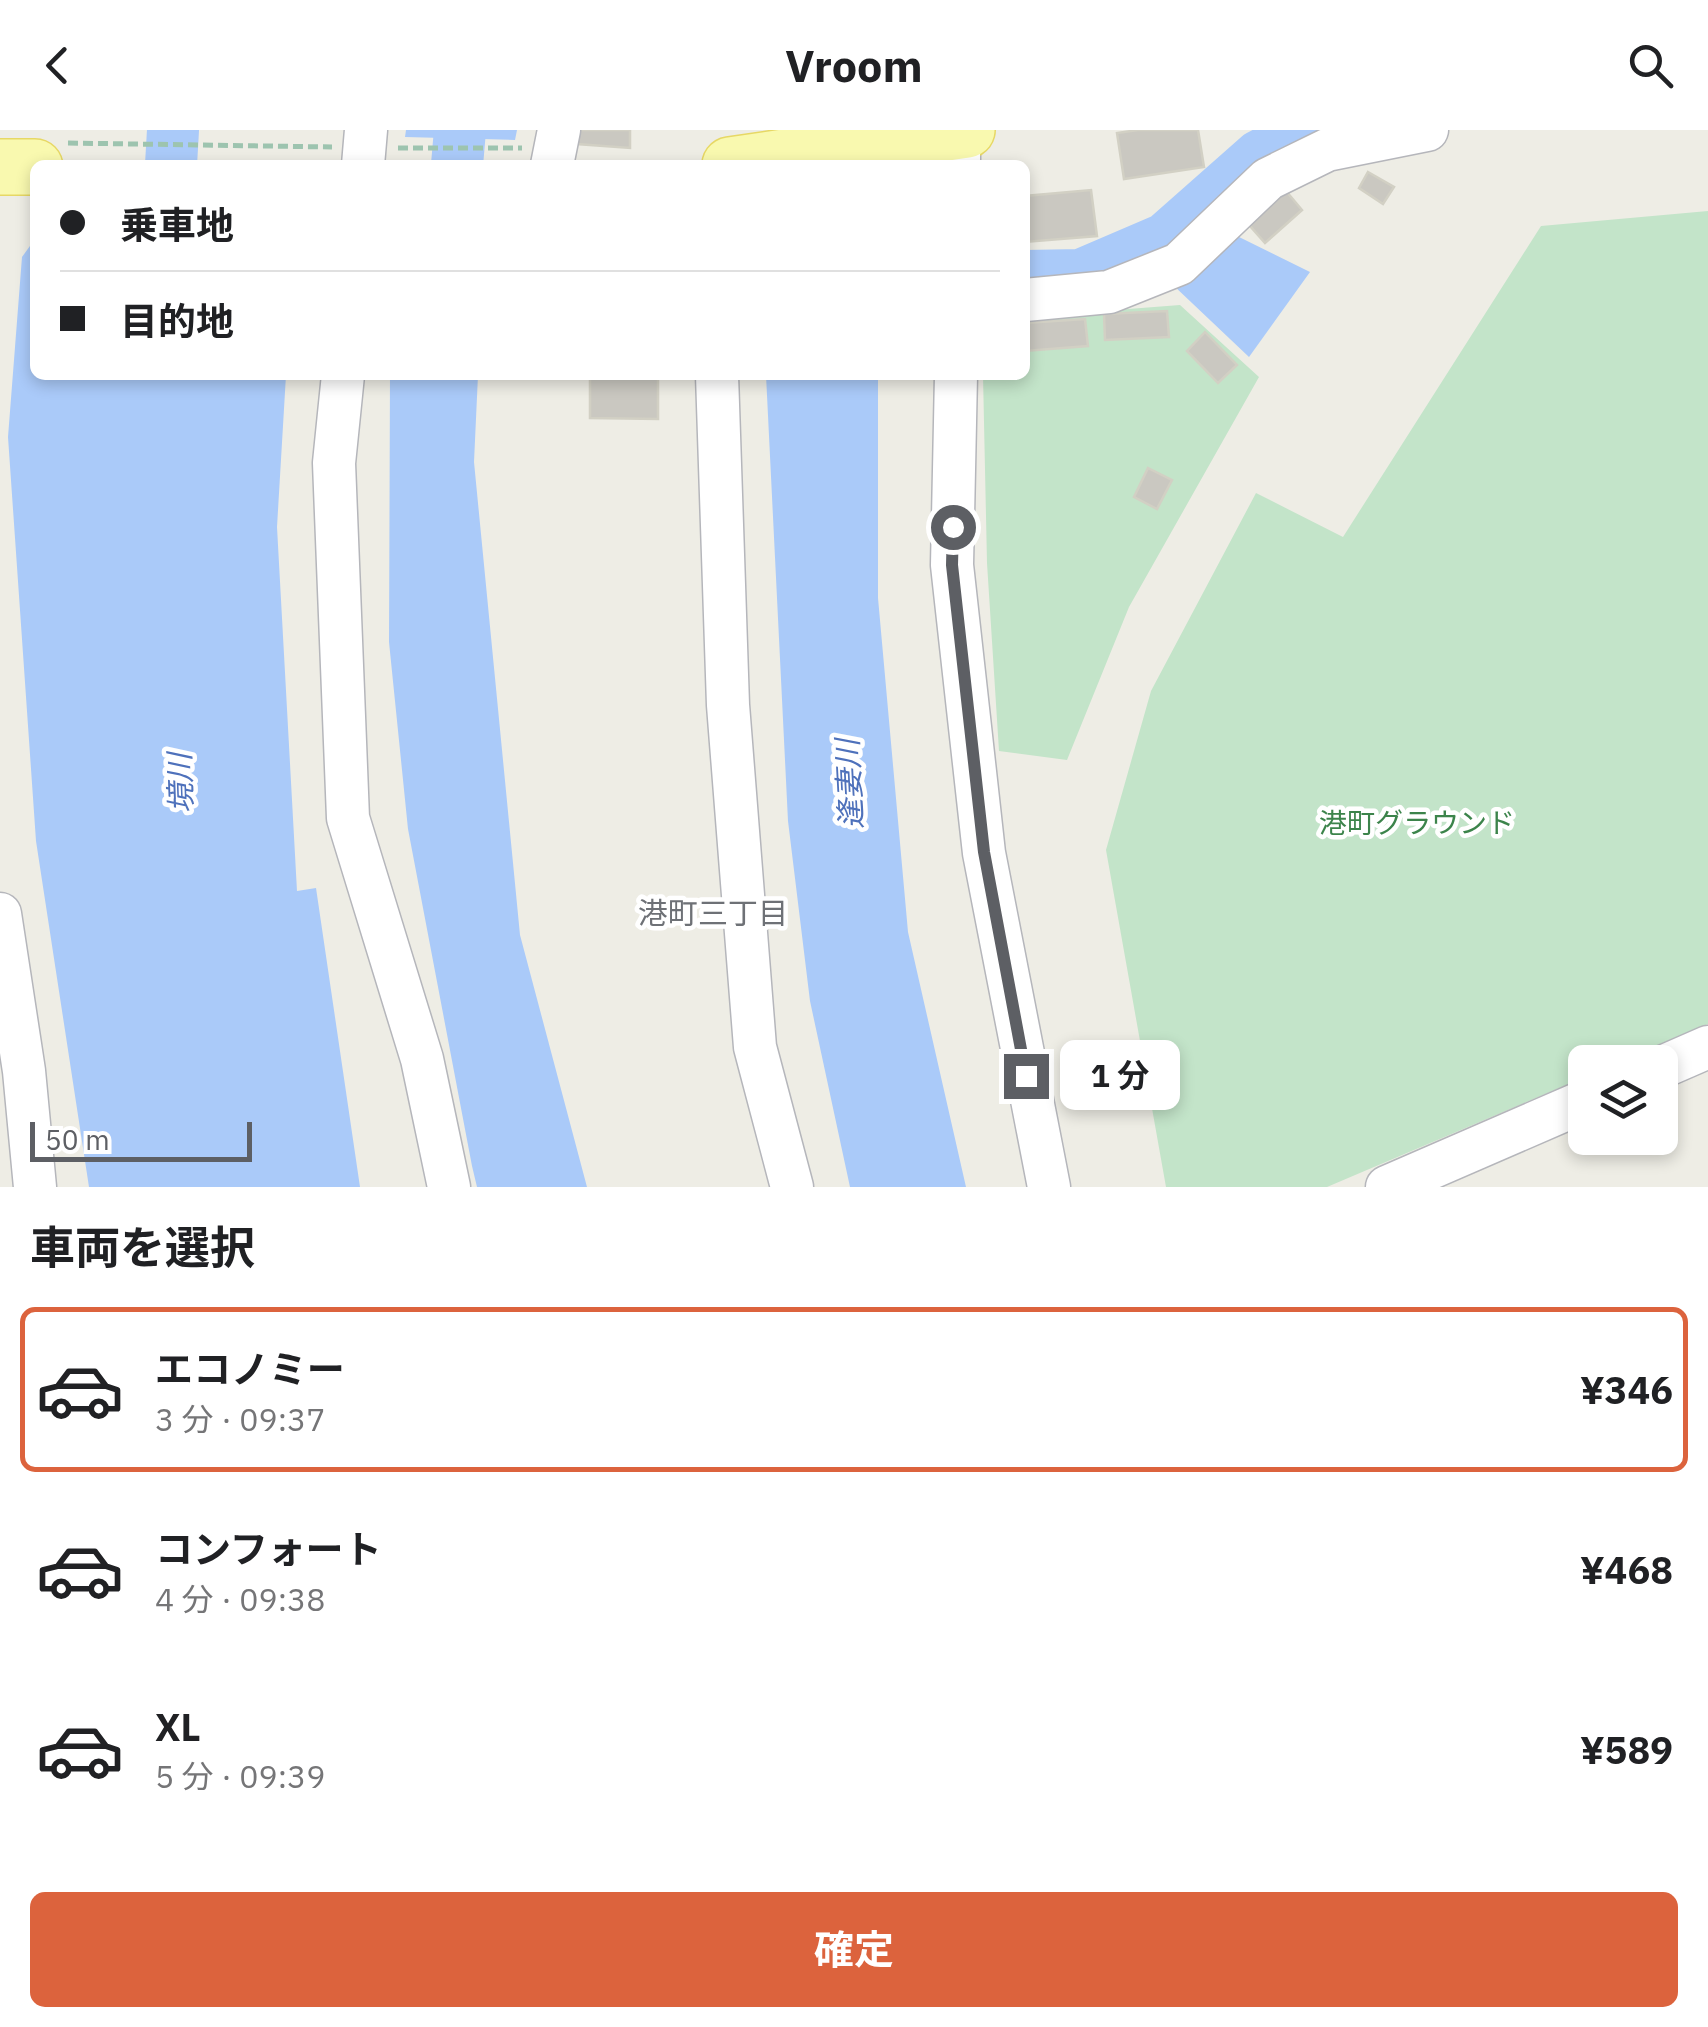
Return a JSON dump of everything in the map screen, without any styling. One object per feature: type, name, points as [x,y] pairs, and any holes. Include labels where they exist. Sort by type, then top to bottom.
[{"type":"main road","points":[[751,152],[961,139]]},
{"type":"main road","points":[[0,167],[47,155]]},
{"type":"street","points":[[1030,300],[1109,292],[1178,264],[1268,180],[1327,150],[1427,130]]},
{"type":"street","points":[[342,380],[334,463],[348,818],[422,1060],[449,1187]]},
{"type":"street","points":[[718,380],[728,704],[755,1047],[792,1187]]},
{"type":"street","points":[[956,380],[952,565],[982,834],[1049,1187]]},
{"type":"street","points":[[0,914],[24,1071],[35,1187]]},
{"type":"street","points":[[1678,1060],[1708,1047]]},
{"type":"street","points":[[1387,1187],[1568,1108]]},
{"type":"path","points":[[47,155],[556,148]]},
{"type":"green space","name":"港町グラウンド","points":[[1708,211],[1708,1024],[1658,1045],[1568,1045],[1568,1084],[1327,1187],[1166,1187],[1106,850],[1151,691],[1256,493],[1343,537],[1541,226]]},
{"type":"green space","points":[[1180,305],[1259,377],[1129,607],[1067,760],[999,751],[987,563],[983,380],[1030,380],[1030,317]]},
{"type":"water","points":[[406,130],[517,130],[515,140],[405,137]]},
{"type":"water","points":[[1235,235],[1310,272],[1249,357],[1173,285]]},
{"type":"water","points":[[30,246],[30,380],[286,380],[277,527],[297,891],[316,888],[360,1187],[89,1187],[36,841],[8,437],[22,257]]},
{"type":"water","points":[[390,380],[478,380],[474,462],[520,935],[587,1187],[477,1187],[408,829],[389,642]]},
{"type":"water","name":"逢妻川","points":[[766,380],[878,380],[878,598],[908,932],[966,1187],[850,1187],[810,1001],[788,821]]},
{"type":"building","points":[[578,130],[630,130],[630,148],[577,144]]},
{"type":"building","points":[[1198,130],[1204,167],[1124,179],[1117,133]]},
{"type":"building","points":[[1368,172],[1394,187],[1383,204],[1359,188]]},
{"type":"building","points":[[1281,185],[1302,210],[1265,243],[1243,218]]},
{"type":"building","points":[[1091,190],[1097,236],[1030,242],[1030,196]]},
{"type":"building","points":[[1167,311],[1169,337],[1105,340],[1104,314]]},
{"type":"building","points":[[1085,319],[1088,346],[1030,351],[1030,323]]},
{"type":"building","points":[[1205,332],[1237,365],[1218,383],[1187,351]]},
{"type":"building","points":[[590,380],[658,380],[658,419],[590,418]]},
{"type":"building","points":[[1148,468],[1172,480],[1157,509],[1134,497]]},
{"type":"waterway","name":"境川","points":[[171,160],[173,130]]},
{"type":"waterway","points":[[457,160],[460,130]]},
{"type":"waterway","points":[[1030,276],[1081,275],[1165,239],[1259,156],[1308,130]]},
{"type":"district","name":"港町三丁目","points":[[713,914]]},
{"type":"route","points":[[953,527],[952,565],[984,852],[1026,1076]]}]
